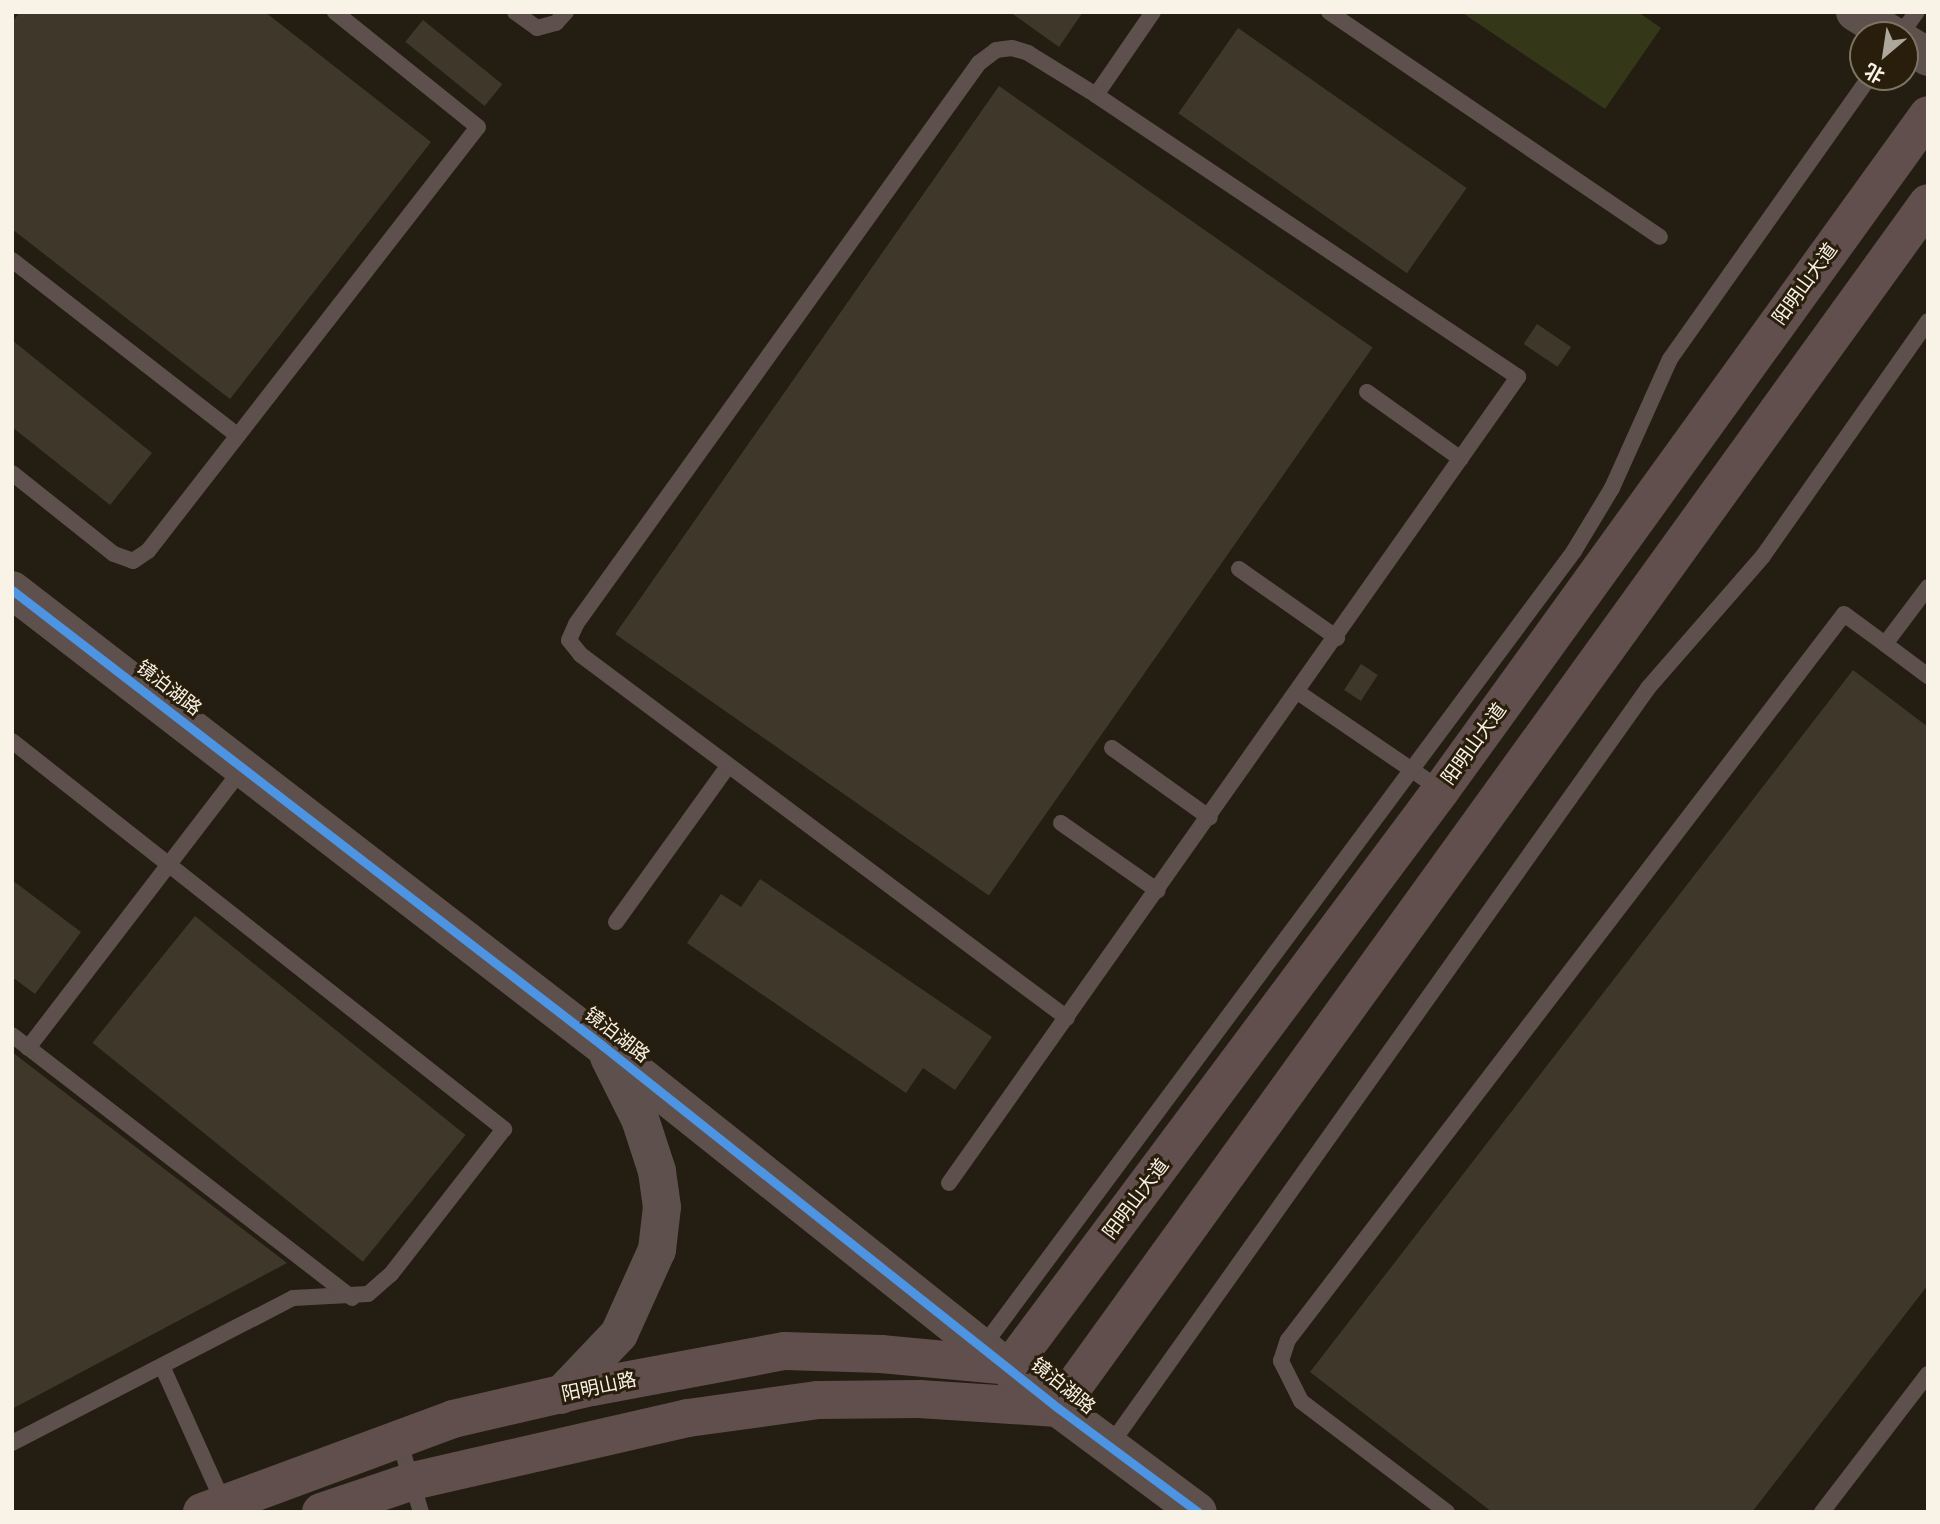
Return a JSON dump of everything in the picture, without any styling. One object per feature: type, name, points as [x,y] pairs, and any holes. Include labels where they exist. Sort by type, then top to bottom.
[{"type":"main road","name":"阳明山大道","points":[[998,1356],[1427,779],[1928,115]]},
{"type":"main road","points":[[321,1512],[417,1496],[688,1418],[817,1400],[919,1399],[1058,1408],[1928,203]]},
{"type":"main road","name":"阳明山路","points":[[213,1508],[453,1419],[785,1351],[998,1356]]},
{"type":"street","name":"镜泊湖路","points":[[12,590],[603,1046],[998,1356],[1058,1408],[1111,1444],[1198,1512]]},
{"type":"street","points":[[562,1395],[619,1334],[657,1250],[662,1207],[657,1171],[640,1119],[603,1046]]},
{"type":"lane","points":[[12,473],[114,554],[133,561],[148,551],[478,127],[335,12]]},
{"type":"lane","points":[[515,12],[537,27],[556,23],[566,12]]},
{"type":"lane","points":[[1096,95],[1153,12]]},
{"type":"lane","points":[[1329,12],[1660,237]]},
{"type":"lane","points":[[949,1183],[1158,891],[1299,693],[1518,377],[1096,95],[1028,53],[1012,48],[996,50],[979,63],[576,624],[569,640],[581,655],[1067,1018]]},
{"type":"lane","points":[[1299,693],[1427,779],[1612,488],[1670,359],[1861,91]]},
{"type":"lane","points":[[12,260],[238,436]]},
{"type":"lane","points":[[1111,1444],[1648,688],[1763,556],[1928,321]]},
{"type":"lane","points":[[1367,392],[1461,459]]},
{"type":"lane","points":[[1239,569],[1337,638]]},
{"type":"lane","points":[[1885,643],[1928,587]]},
{"type":"lane","points":[[1447,1512],[1301,1401],[1281,1362],[1288,1340],[1844,614],[1928,677]]},
{"type":"lane","points":[[12,741],[171,863],[504,1129],[391,1274],[368,1294],[352,1298],[293,1298],[12,1443]]},
{"type":"lane","points":[[1112,748],[1210,818]]},
{"type":"lane","points":[[616,922],[728,766]]},
{"type":"lane","points":[[28,1048],[243,768]]},
{"type":"lane","points":[[1061,823],[1158,891]]},
{"type":"lane","points":[[12,1035],[352,1298]]},
{"type":"lane","points":[[162,1366],[213,1508]]},
{"type":"lane","points":[[1827,1510],[1928,1374]]},
{"type":"lane","points":[[399,1440],[417,1496]]},
{"type":"green space","points":[[1638,12],[1661,28],[1605,109],[1464,14]]},
{"type":"building","points":[[20,12],[265,12],[431,142],[230,399],[12,229],[12,22]]},
{"type":"building","points":[[1010,12],[1083,12],[1059,47]]},
{"type":"building","points":[[423,20],[502,84],[485,106],[405,42]]},
{"type":"building","points":[[1238,28],[1467,188],[1407,273],[1178,113]]},
{"type":"building","points":[[999,86],[1373,348],[989,896],[615,634]]},
{"type":"building","points":[[1537,324],[1571,347],[1558,367],[1524,344]]},
{"type":"building","points":[[12,340],[152,453],[110,505],[12,427]]},
{"type":"building","points":[[1361,664],[1378,675],[1361,701],[1344,690]]},
{"type":"building","points":[[1853,670],[1928,727],[1928,1285],[1752,1512],[1492,1512],[1310,1372]]},
{"type":"building","points":[[760,879],[992,1037],[955,1090],[923,1068],[906,1093],[687,943],[721,894],[741,907]]},
{"type":"building","points":[[12,880],[81,932],[35,994],[12,977]]},
{"type":"building","points":[[195,916],[465,1135],[363,1262],[92,1043]]},
{"type":"building","points":[[12,1052],[287,1263],[12,1409]]},
{"type":"cycle path","points":[[12,590],[603,1046],[1058,1408],[1198,1512]]}]
